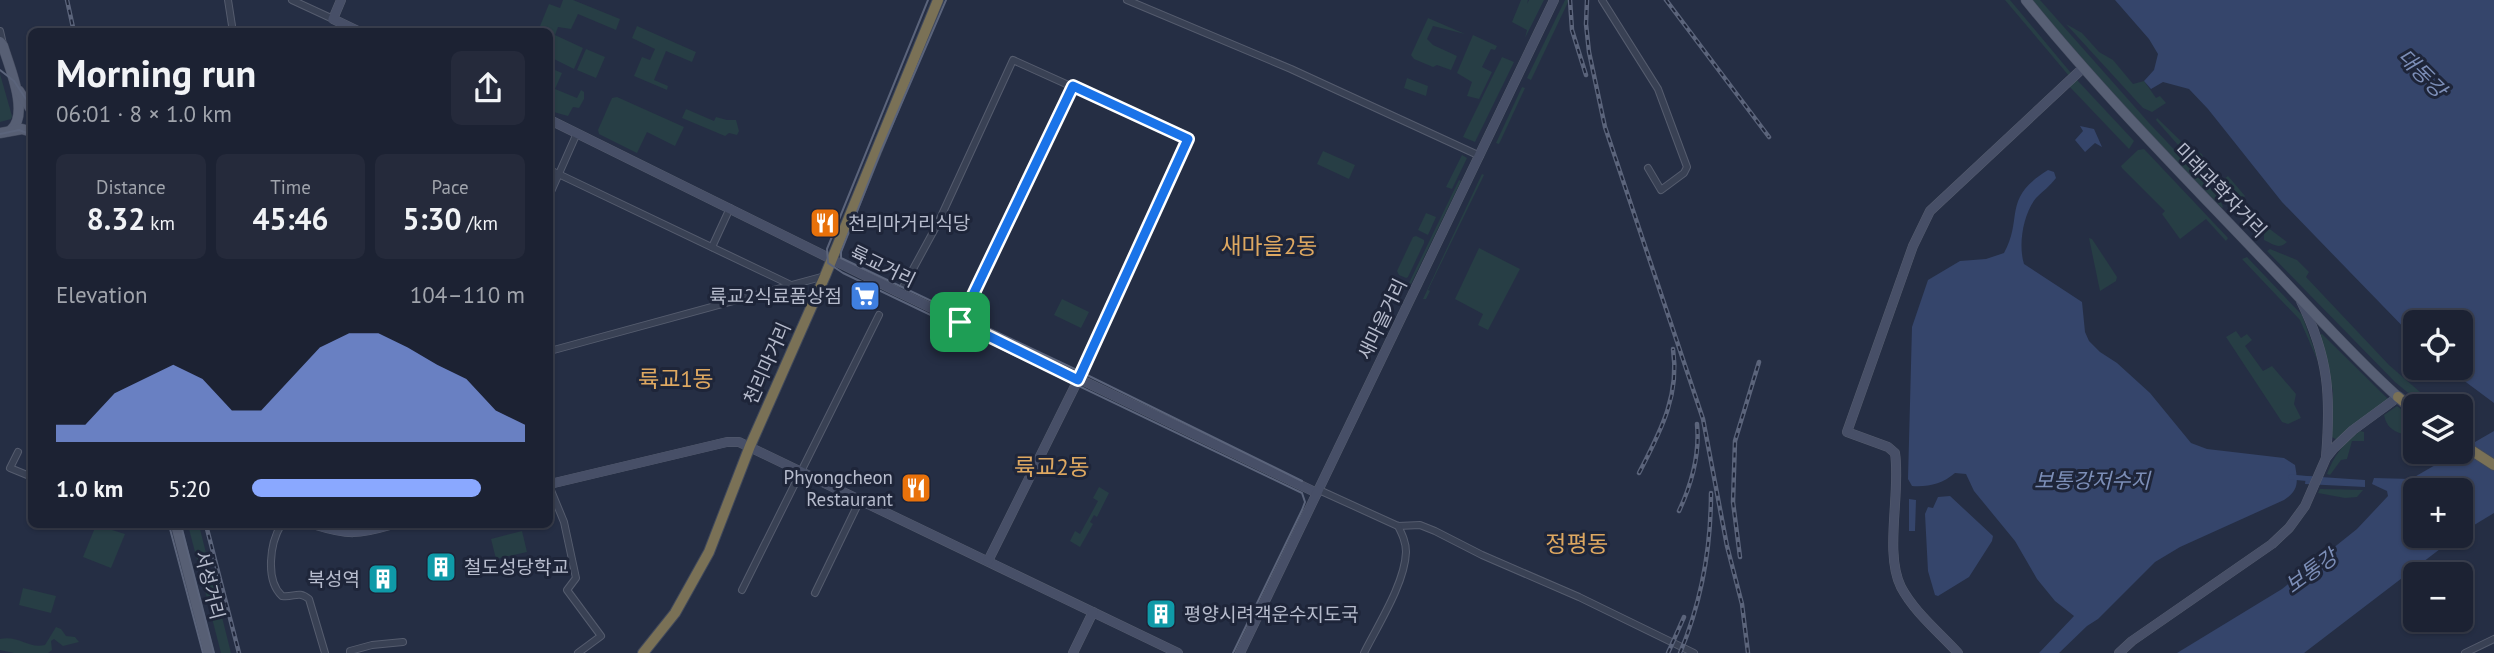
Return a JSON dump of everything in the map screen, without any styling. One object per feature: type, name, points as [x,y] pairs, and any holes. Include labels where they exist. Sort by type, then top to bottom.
[{"type":"highway","name":"천리마거리","points":[[643,653],[675,613],[700,571],[750,446],[832,260],[937,0]]},
{"type":"highway","points":[[2398,397],[2403,401]]},
{"type":"highway","points":[[2473,451],[2494,465]]},
{"type":"main road","name":"미래과학자거리","points":[[2026,0],[2155,147],[2357,360],[2398,397]]},
{"type":"main road","points":[[2,44],[14,81],[19,118],[11,130]]},
{"type":"main road","points":[[0,67],[14,81],[28,104]]},
{"type":"main road","points":[[0,133],[22,129],[28,131]]},
{"type":"main road","name":"서성거리","points":[[177,528],[209,653]]},
{"type":"street","points":[[228,0],[232,28]]},
{"type":"street","points":[[292,0],[352,28]]},
{"type":"street","points":[[333,19],[341,0]]},
{"type":"street","points":[[1127,0],[1291,69],[1480,156]]},
{"type":"street","name":"새마을거리","points":[[1240,653],[1554,0]]},
{"type":"street","points":[[1602,0],[1658,89],[1687,167],[1684,173],[1661,190],[1648,168]]},
{"type":"street","points":[[0,31],[2,44]]},
{"type":"street","points":[[900,293],[943,211],[1013,60],[1188,139],[1078,380],[988,561]]},
{"type":"street","points":[[1958,653],[1905,593],[1896,572],[1895,453],[1888,447],[1847,432],[1913,246],[1930,211],[2083,68]]},
{"type":"street","points":[[960,322],[1073,86]]},
{"type":"street","name":"륙교거리","points":[[553,121],[1078,380],[1318,492]]},
{"type":"street","points":[[553,186],[577,132]]},
{"type":"street","points":[[553,172],[791,285]]},
{"type":"street","points":[[712,247],[730,208]]},
{"type":"street","points":[[553,350],[825,276]]},
{"type":"street","points":[[2119,653],[2132,641],[2272,544],[2293,524],[2314,490],[2326,458],[2329,386],[2314,329],[2297,294]]},
{"type":"street","points":[[742,590],[879,314]]},
{"type":"street","points":[[2326,458],[2340,441],[2398,397]]},
{"type":"street","points":[[553,485],[727,442],[739,442],[1178,653]]},
{"type":"street","points":[[18,452],[10,468],[28,475]]},
{"type":"street","points":[[1318,492],[1398,526],[1420,526],[1435,531],[1694,653]]},
{"type":"street","points":[[553,494],[564,522],[576,578],[567,590],[601,636],[578,653]]},
{"type":"street","points":[[815,593],[860,499]]},
{"type":"street","points":[[1364,653],[1402,570],[1405,540],[1398,526]]},
{"type":"street","points":[[279,528],[271,551],[275,586],[282,596],[297,593],[309,598],[325,653]]},
{"type":"street","points":[[325,528],[358,534],[379,528]]},
{"type":"street","points":[[1073,653],[1093,612]]},
{"type":"street","points":[[2465,653],[2494,639]]},
{"type":"street","points":[[350,653],[372,645],[403,642]]},
{"type":"shaded area","points":[[563,0],[573,0],[620,19],[616,30],[578,14],[571,29],[558,27],[555,35],[583,48],[574,69],[553,58],[553,28],[539,28],[549,4],[560,8]]},
{"type":"shaded area","points":[[1521,0],[1528,0],[1527,4],[1529,0],[1544,0],[1525,38],[1527,30],[1512,22]]},
{"type":"shaded area","points":[[1565,0],[1569,0],[1531,80],[1527,78]]},
{"type":"shaded area","points":[[2005,0],[2010,0],[2071,73],[2070,77]]},
{"type":"shaded area","points":[[2032,0],[2040,0],[2219,197],[2222,208],[2115,98]]},
{"type":"shaded area","points":[[1428,18],[1465,34],[1433,26],[1427,39],[1433,45],[1457,56],[1451,70],[1437,65],[1433,67],[1411,55]]},
{"type":"shaded area","points":[[2066,24],[2082,33],[2099,52],[2113,60],[2133,84],[2144,81],[2156,98],[2160,96],[2166,103],[2152,112],[2143,108]]},
{"type":"shaded area","points":[[637,26],[696,52],[692,62],[666,51],[654,80],[668,86],[667,90],[634,76],[642,57],[650,60],[655,49],[632,38]]},
{"type":"shaded area","points":[[1473,35],[1497,46],[1495,50],[1491,49],[1482,67],[1492,72],[1479,99],[1467,96],[1472,82],[1457,73]]},
{"type":"shaded area","points":[[586,49],[605,57],[596,78],[577,70]]},
{"type":"shaded area","points":[[1502,57],[1514,62],[1475,142],[1463,137]]},
{"type":"shaded area","points":[[553,69],[562,73],[555,89],[577,98],[581,90],[584,92],[579,108],[573,107],[568,116],[553,112]]},
{"type":"shaded area","points":[[0,74],[12,116],[11,119],[0,122]]},
{"type":"shaded area","points":[[1407,78],[1428,86],[1426,96],[1404,88]]},
{"type":"shaded area","points":[[2077,80],[2134,141],[2129,149],[2069,86]]},
{"type":"shaded area","points":[[1522,87],[1525,88],[1499,144],[1496,143]]},
{"type":"shaded area","points":[[617,97],[684,127],[675,146],[647,132],[637,153],[599,134],[598,130],[612,98]]},
{"type":"shaded area","points":[[686,109],[714,121],[716,117],[736,120],[739,131],[737,135],[729,133],[725,136],[682,118]]},
{"type":"shaded area","points":[[2157,118],[2187,147],[2202,154],[2205,164],[2221,182],[2216,188],[2156,120]]},
{"type":"shaded area","points":[[2144,149],[2228,238],[2226,241],[2206,219],[2180,239],[2162,214],[2165,211],[2121,166],[2138,150]]},
{"type":"shaded area","points":[[1323,151],[1355,165],[1349,179],[1317,164]]},
{"type":"shaded area","points":[[1462,155],[1467,158],[1452,189],[1446,187]]},
{"type":"shaded area","points":[[1482,174],[1484,175],[1428,290],[1430,291],[1426,299],[1423,299]]},
{"type":"shaded area","points":[[2228,176],[2245,196],[2238,206],[2223,194],[2224,179]]},
{"type":"shaded area","points":[[1459,180],[1461,181],[1411,284],[1409,283]]},
{"type":"shaded area","points":[[1426,213],[1436,217],[1428,235],[1418,230]]},
{"type":"shaded area","points":[[2263,224],[2287,242],[2279,246],[2264,240],[2264,229],[2260,225]]},
{"type":"shaded area","points":[[1413,237],[1424,240],[1424,243],[1406,278],[1397,271]]},
{"type":"shaded area","points":[[2089,238],[2117,277],[2116,281],[2100,291]]},
{"type":"shaded area","points":[[1479,248],[1520,269],[1488,330],[1478,325],[1483,314],[1455,299]]},
{"type":"shaded area","points":[[2270,249],[2297,260],[2309,272],[2306,277],[2403,380],[2422,394],[2410,394],[2395,382],[2267,251]]},
{"type":"shaded area","points":[[2247,257],[2302,315],[2320,366],[2300,320],[2242,259]]},
{"type":"shaded area","points":[[1062,299],[1089,312],[1081,328],[1054,315]]},
{"type":"shaded area","points":[[1384,315],[1389,318],[1376,345],[1371,342]]},
{"type":"shaded area","points":[[2236,331],[2241,338],[2247,334],[2252,340],[2245,346],[2263,371],[2272,366],[2296,394],[2294,404],[2301,418],[2288,424],[2282,422],[2226,337]]},
{"type":"shaded area","points":[[2320,335],[2388,399],[2387,403],[2337,440],[2332,437],[2333,391]]},
{"type":"shaded area","points":[[2397,406],[2403,411],[2403,434],[2391,428],[2384,415]]},
{"type":"shaded area","points":[[2360,431],[2364,432],[2364,441],[2352,441],[2347,459],[2341,460],[2330,475],[2327,474],[2340,450]]},
{"type":"shaded area","points":[[1099,487],[1109,493],[1097,517],[1094,515],[1090,522],[1093,524],[1080,547],[1070,541],[1075,531],[1080,534],[1098,501],[1093,498]]},
{"type":"shaded area","points":[[2320,489],[2363,490],[2357,497],[2345,498],[2318,493]]},
{"type":"shaded area","points":[[95,528],[106,528],[125,534],[111,568],[83,557]]},
{"type":"shaded area","points":[[189,528],[200,528],[231,653],[221,653]]},
{"type":"shaded area","points":[[522,531],[527,552],[496,559],[491,539]]},
{"type":"shaded area","points":[[23,588],[56,596],[51,613],[19,605]]},
{"type":"shaded area","points":[[56,627],[79,642],[63,646],[54,639],[51,641],[52,650],[48,653],[14,653],[0,650],[0,639],[7,638],[33,645],[45,645]]},
{"type":"water","name":"대동강","points":[[2115,0],[2494,0],[2494,403],[2463,380],[2473,380],[2473,310],[2403,310],[2403,327],[2282,202],[2189,89],[2163,82],[2151,89],[2144,81],[2154,70],[2158,54],[2149,39]]},
{"type":"water","points":[[2080,126],[2094,129],[2102,147],[2095,143],[2085,152],[2075,140],[2083,131]]},
{"type":"water","name":"보통강저수지","points":[[2048,170],[2054,172],[2056,178],[2036,198],[2028,212],[2023,230],[2024,264],[2082,302],[2085,332],[2089,341],[2150,393],[2191,443],[2207,449],[2284,458],[2295,465],[2297,481],[2295,489],[2284,500],[2180,547],[2155,562],[2098,619],[2059,653],[2039,653],[2074,616],[2055,601],[2037,579],[2015,541],[1974,491],[1966,474],[1955,473],[1940,482],[1924,486],[1912,486],[1908,479],[1912,327],[1928,280],[1960,261],[1986,259],[2004,253],[2024,190]]},
{"type":"water","points":[[2494,431],[2494,513],[2473,526],[2473,478],[2413,478],[2437,464],[2473,464],[2473,443]]},
{"type":"water","points":[[2306,476],[2365,480],[2365,487],[2305,484]]},
{"type":"water","name":"보통강","points":[[2374,478],[2403,479],[2403,548],[2441,548],[2423,562],[2403,562],[2403,577],[2304,653],[2177,653],[2282,589],[2357,529],[2388,496],[2387,491],[2372,484]]},
{"type":"water","points":[[1950,496],[1993,536],[1969,577],[1938,596],[1935,595],[1928,571],[1925,514],[1928,507],[1933,508],[1938,497]]},
{"type":"water","points":[[1909,499],[1916,500],[1915,531],[1909,531]]},
{"type":"waterway","points":[[2291,477],[2312,479]]},
{"type":"tram line","points":[[928,0],[827,249],[828,263],[843,273],[1302,493],[1305,502],[1302,510],[1233,653]]},
{"type":"tram line","points":[[946,0],[881,151],[841,252],[841,258],[1302,481]]},
{"type":"tram line","points":[[0,70],[14,81],[28,102]]},
{"type":"tram line","points":[[0,134],[19,130],[28,133]]},
{"type":"tram line","points":[[170,528],[203,653]]},
{"type":"tram line","points":[[182,528],[214,653]]},
{"type":"railway","points":[[67,0],[73,28]]},
{"type":"railway","points":[[1570,0],[1572,30],[1586,75]]},
{"type":"railway","points":[[1587,0],[1589,52],[1605,127],[1703,419],[1727,546],[1742,604],[1748,653]]},
{"type":"railway","points":[[1666,0],[1769,137]]},
{"type":"railway","points":[[1639,473],[1661,428],[1671,398],[1674,382],[1673,349]]},
{"type":"railway","points":[[1740,557],[1733,502],[1735,441],[1759,362]]},
{"type":"railway","points":[[1679,511],[1694,469],[1697,424]]},
{"type":"railway","points":[[1680,653],[1694,614],[1703,574],[1711,493]]},
{"type":"railway","points":[[207,528],[239,653]]},
{"type":"railway","points":[[1668,653],[1684,617]]},
{"type":"place","name":"천리마거리식당","points":[[825,223]]},
{"type":"place","name":"륙교2식료품상점","points":[[865,296]]},
{"type":"place","name":"Phyongcheon Restaurant","points":[[916,488]]},
{"type":"place","name":"철도성당학교","points":[[441,567]]},
{"type":"place","name":"북성역","points":[[383,579]]},
{"type":"place","name":"평양시려객운수지도국","points":[[1161,614]]},
{"type":"district","name":"새마을2동","points":[[1269,245]]},
{"type":"district","name":"륙교1동","points":[[676,378]]},
{"type":"district","name":"륙교2동","points":[[1052,466]]},
{"type":"district","name":"정평동","points":[[1577,543]]},
{"type":"route","points":[[1073,86],[1188,139],[1078,380],[960,322],[1073,86]]}]
